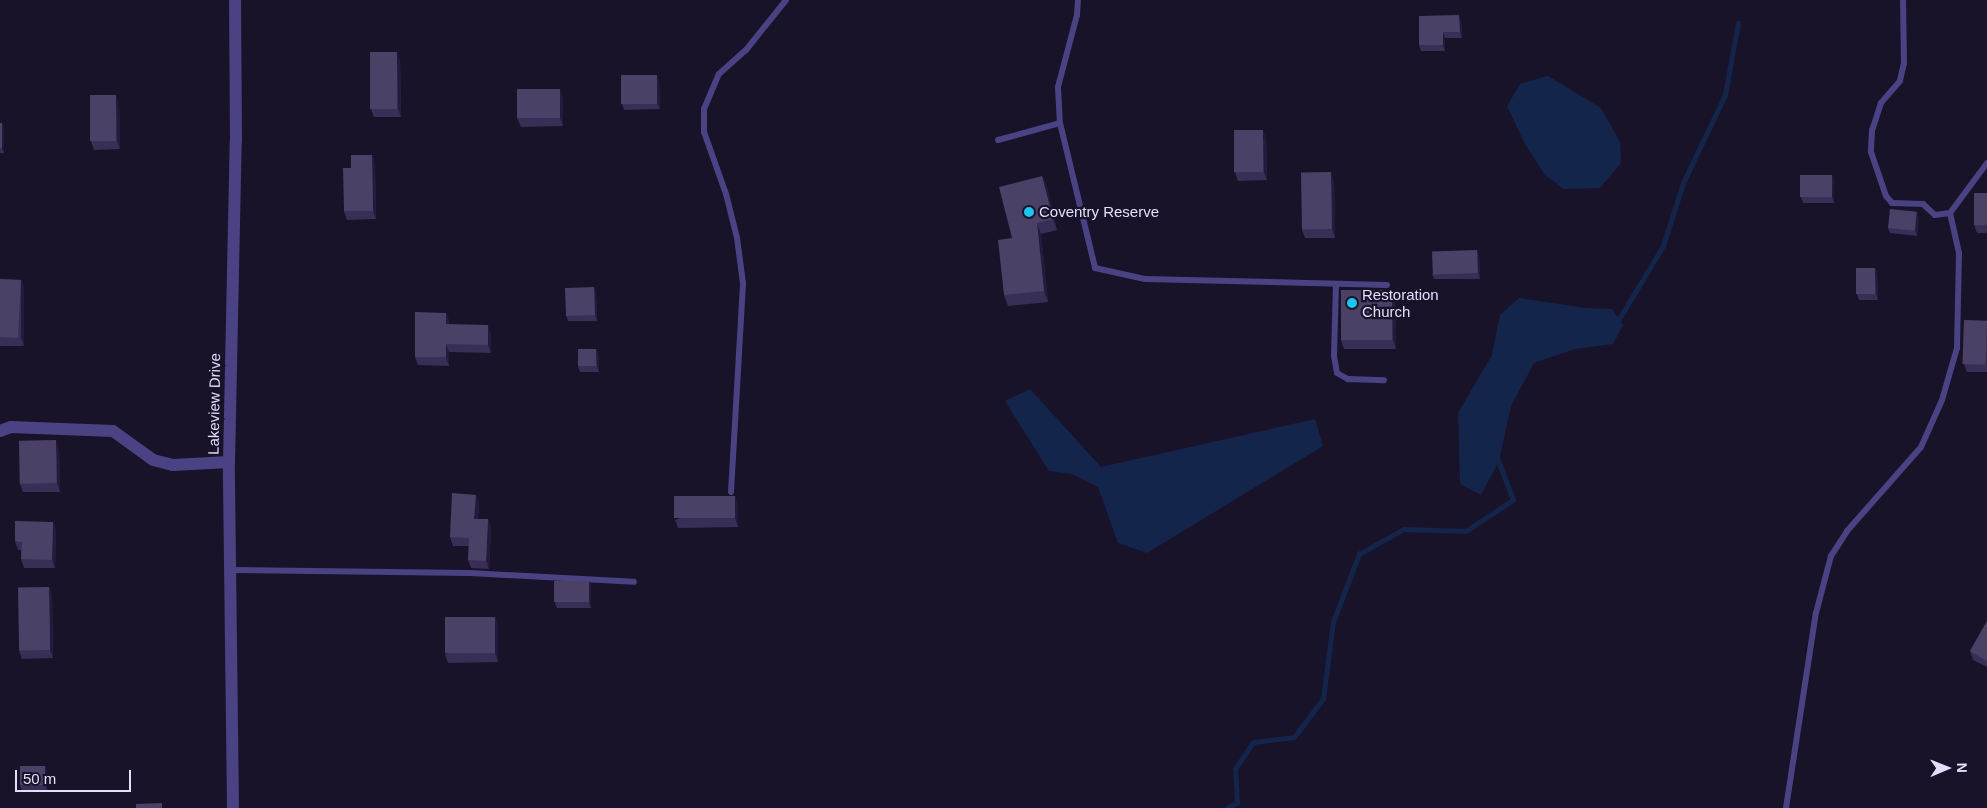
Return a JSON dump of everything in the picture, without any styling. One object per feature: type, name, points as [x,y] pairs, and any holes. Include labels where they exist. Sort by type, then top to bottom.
[{"type":"street","name":"Lakeview Drive","points":[[232,808],[230,462],[236,132],[235,0]]},
{"type":"street","points":[[0,430],[10,427],[113,431],[152,460],[173,465],[230,462]]},
{"type":"lane","points":[[731,492],[743,283],[737,238],[726,194],[704,132],[704,109],[719,74],[746,50],[786,0]]},
{"type":"lane","points":[[1078,0],[1078,14],[1058,86],[1060,123],[1095,268],[1145,279],[1387,285]]},
{"type":"lane","points":[[1903,0],[1904,63],[1900,81],[1881,103],[1872,130],[1871,152],[1886,196],[1892,202],[1923,204],[1935,215],[1950,213],[1987,163]]},
{"type":"lane","points":[[998,140],[1060,123]]},
{"type":"lane","points":[[1786,808],[1816,613],[1831,556],[1847,531],[1921,447],[1942,400],[1957,348],[1959,253],[1950,213]]},
{"type":"lane","points":[[1336,284],[1334,356],[1337,373],[1348,379],[1384,380]]},
{"type":"lane","points":[[232,570],[470,573],[634,582]]},
{"type":"water","points":[[1548,76],[1601,108],[1620,142],[1621,163],[1600,188],[1564,189],[1545,175],[1525,144],[1507,106],[1520,84]]},
{"type":"water","points":[[1519,298],[1586,308],[1612,309],[1623,325],[1613,344],[1575,349],[1534,363],[1511,406],[1499,461],[1481,495],[1460,484],[1458,413],[1492,355],[1500,315]]},
{"type":"water","points":[[1030,389],[1101,467],[1315,419],[1323,446],[1147,553],[1118,543],[1098,487],[1072,474],[1049,471],[1005,401]]},
{"type":"building","points":[[1459,15],[1460,32],[1443,32],[1443,45],[1419,45],[1419,16]]},
{"type":"building","points":[[370,52],[397,52],[397,109],[370,109]]},
{"type":"building","points":[[621,75],[657,75],[657,104],[621,104]]},
{"type":"building","points":[[517,89],[560,89],[560,118],[517,118]]},
{"type":"building","points":[[90,95],[116,95],[116,141],[90,141]]},
{"type":"building","points":[[0,123],[2,123],[2,148],[0,148]]},
{"type":"building","points":[[1234,130],[1263,130],[1263,172],[1234,172]]},
{"type":"building","points":[[351,155],[372,155],[373,211],[344,211],[343,168],[351,168]]},
{"type":"building","points":[[1331,172],[1332,229],[1302,230],[1301,173]]},
{"type":"building","points":[[1800,175],[1832,175],[1832,197],[1800,197]]},
{"type":"building","points":[[1042,176],[1053,219],[1037,223],[1044,291],[1004,295],[998,240],[1012,238],[999,187]]},
{"type":"building","points":[[1974,193],[1987,193],[1987,225],[1974,225]]},
{"type":"building","points":[[1890,209],[1917,212],[1915,231],[1888,228]]},
{"type":"building","points":[[1477,250],[1478,273],[1433,275],[1432,252]]},
{"type":"building","points":[[1856,268],[1875,268],[1875,294],[1856,294]]},
{"type":"building","points":[[0,279],[21,280],[18,338],[0,337]]},
{"type":"building","points":[[594,287],[595,315],[566,316],[565,288]]},
{"type":"building","points":[[1341,290],[1392,290],[1392,340],[1341,340]]},
{"type":"building","points":[[415,312],[446,313],[446,324],[488,325],[488,345],[446,344],[446,357],[415,357]]},
{"type":"building","points":[[1964,320],[1987,321],[1985,365],[1962,364]]},
{"type":"building","points":[[578,349],[596,349],[596,366],[578,366]]},
{"type":"building","points":[[56,440],[57,483],[20,484],[19,441]]},
{"type":"building","points":[[452,493],[476,495],[474,519],[488,519],[486,561],[468,560],[469,538],[450,537]]},
{"type":"building","points":[[674,496],[735,496],[735,518],[674,518]]},
{"type":"building","points":[[15,521],[53,522],[52,560],[21,559],[22,542],[15,541]]},
{"type":"building","points":[[554,581],[589,581],[589,602],[554,602]]},
{"type":"building","points":[[49,587],[50,650],[19,651],[18,588]]},
{"type":"building","points":[[445,617],[495,617],[495,653],[445,653]]},
{"type":"building","points":[[1987,621],[1987,661],[1970,651]]},
{"type":"building","points":[[20,766],[45,766],[45,785],[20,785]]},
{"type":"building","points":[[162,803],[162,808],[136,808],[136,804]]},
{"type":"waterway","points":[[1613,320],[1619,319],[1663,246],[1683,183],[1725,95],[1738,23]]},
{"type":"waterway","points":[[1227,808],[1237,803],[1235,769],[1253,742],[1294,737],[1323,699],[1333,622],[1359,554],[1404,529],[1466,531],[1513,500],[1497,458]]},
{"type":"place","name":"Coventry Reserve","points":[[1029,212]]},
{"type":"place","name":"Restoration Church","points":[[1352,303]]}]
